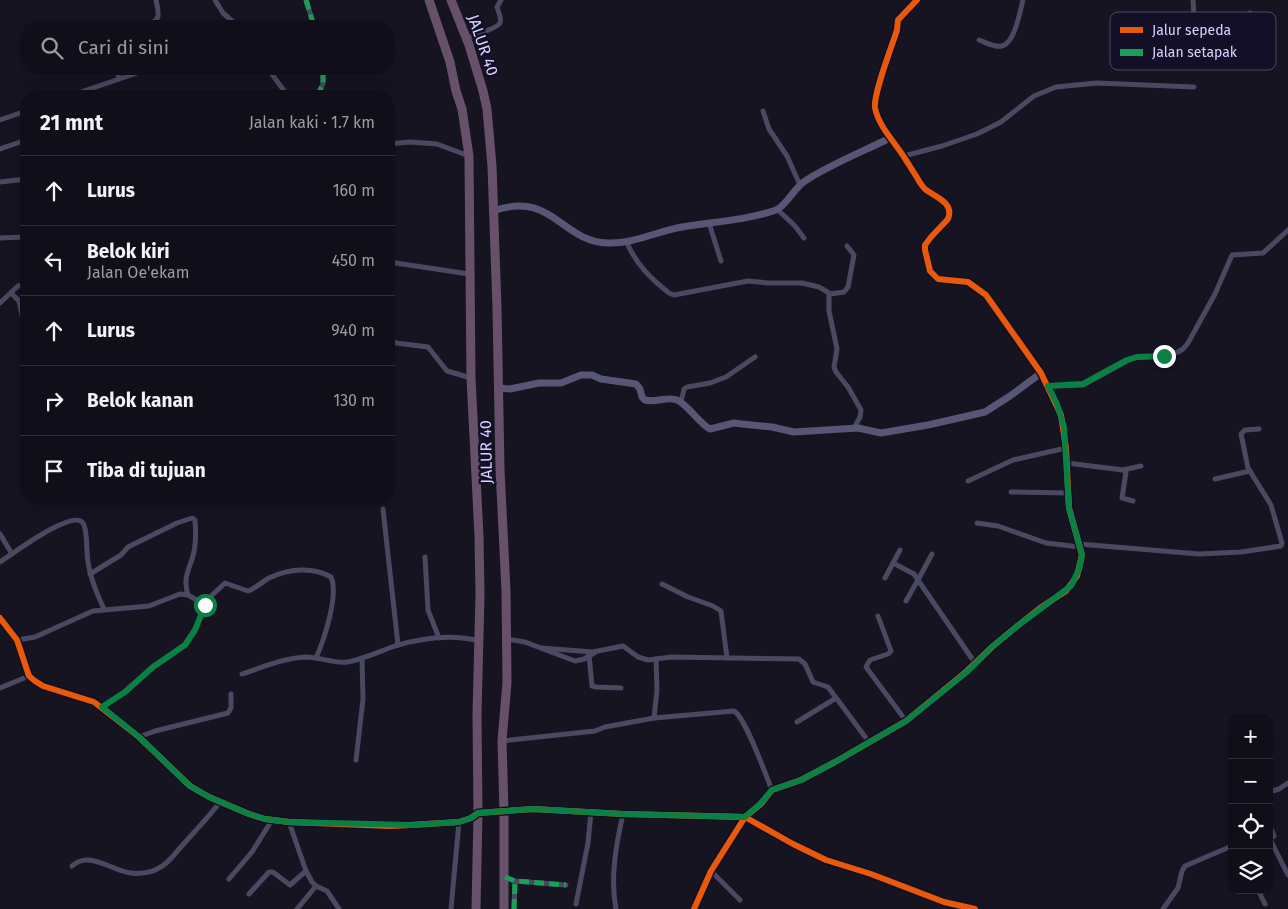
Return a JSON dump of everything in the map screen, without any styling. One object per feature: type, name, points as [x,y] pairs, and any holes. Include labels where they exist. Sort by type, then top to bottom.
[{"type":"highway","name":"JALUR 40","points":[[429,0],[450,62],[462,109],[469,156],[471,378],[479,536],[476,909]]},
{"type":"highway","name":"JALUR 40","points":[[451,0],[467,38],[487,109],[492,166],[500,469],[505,547],[507,639],[507,682],[502,741],[504,909]]},
{"type":"street","points":[[156,0],[159,13],[157,20]]},
{"type":"street","points":[[215,0],[223,13],[231,20]]},
{"type":"street","points":[[306,0],[312,20]]},
{"type":"street","points":[[467,38],[500,24],[501,20],[497,7],[501,0]]},
{"type":"street","points":[[979,40],[997,46],[1003,46],[1008,43],[1015,28],[1023,0]]},
{"type":"street","points":[[694,909],[711,871],[745,817],[772,790],[801,780],[906,721],[1016,627],[1071,586],[1079,569],[1082,555],[1069,508],[1066,448],[1061,415],[1042,373],[983,292],[968,282],[941,279],[935,277],[930,271],[925,245],[948,218],[949,212],[946,202],[921,185],[904,156],[882,127],[876,110],[875,101],[897,30],[898,20],[915,1]]},
{"type":"street","points":[[118,75],[119,79]]},
{"type":"street","points":[[87,90],[131,75]]},
{"type":"street","points":[[272,75],[284,90]]},
{"type":"street","points":[[320,90],[323,75]]},
{"type":"street","points":[[904,156],[942,146],[976,134],[1001,122],[1034,96],[1056,87],[1097,83],[1194,87]]},
{"type":"street","points":[[763,112],[769,129],[787,156],[800,185]]},
{"type":"street","points":[[0,120],[20,113]]},
{"type":"street","points":[[493,211],[502,207],[522,205],[539,208],[554,216],[577,233],[591,239],[607,243],[626,241],[681,227],[778,210],[804,181],[890,138]]},
{"type":"street","points":[[0,149],[20,142]]},
{"type":"street","points":[[395,143],[410,142],[437,144],[469,156]]},
{"type":"street","points":[[0,182],[20,180]]},
{"type":"street","points":[[778,210],[795,226],[804,238]]},
{"type":"street","points":[[709,223],[721,261]]},
{"type":"street","points":[[1048,386],[1083,384],[1127,360],[1137,357],[1164,356],[1178,352],[1188,343],[1218,288],[1230,256],[1234,254],[1264,253],[1288,230]]},
{"type":"street","points":[[0,238],[20,237]]},
{"type":"street","points":[[626,241],[632,256],[643,271],[669,294],[674,295],[748,281],[802,283],[819,287],[830,294],[844,292],[848,287],[854,255],[847,246]]},
{"type":"street","points":[[395,263],[469,274]]},
{"type":"street","points":[[0,303],[20,286]]},
{"type":"street","points":[[11,292],[20,304]]},
{"type":"street","points":[[830,294],[830,311],[836,349],[834,367],[848,387],[860,410],[860,417],[854,428]]},
{"type":"street","points":[[395,342],[428,347],[444,370],[471,378]]},
{"type":"street","points":[[680,402],[684,389],[687,387],[726,377],[755,357]]},
{"type":"street","points":[[499,388],[510,389],[539,383],[561,383],[580,375],[592,375],[601,379],[636,384],[645,400],[671,399],[680,402],[707,427],[712,429],[734,424],[772,427],[794,432],[854,428],[878,433],[928,425],[985,412],[1042,373]]},
{"type":"street","points":[[977,522],[998,526],[1046,543],[1199,554],[1242,552],[1281,546],[1282,543],[1271,505],[1248,468],[1241,434],[1245,430],[1259,430]]},
{"type":"street","points":[[968,481],[1013,460],[1066,448]]},
{"type":"street","points":[[1067,463],[1123,470],[1140,466]]},
{"type":"street","points":[[1123,470],[1126,472],[1122,498],[1133,501]]},
{"type":"street","points":[[1215,479],[1250,471]]},
{"type":"street","points":[[1011,492],[1068,493]]},
{"type":"street","points":[[383,509],[398,645]]},
{"type":"street","points":[[90,574],[121,555],[128,547],[177,523],[192,518],[195,520],[196,533],[193,556],[186,577],[185,586],[188,595]]},
{"type":"street","points":[[0,562],[62,523],[77,520],[83,523],[85,529],[90,574],[104,609]]},
{"type":"street","points":[[0,534],[12,554]]},
{"type":"street","points":[[885,578],[900,550]]},
{"type":"street","points":[[906,601],[932,554]]},
{"type":"street","points":[[425,557],[428,610],[439,638]]},
{"type":"street","points":[[893,563],[914,574],[976,663]]},
{"type":"street","points":[[102,707],[125,692],[153,667],[185,645],[195,630],[205,605],[215,592],[225,584],[248,590],[288,571],[314,571],[329,575],[333,580],[331,610],[316,658]]},
{"type":"street","points":[[662,584],[721,611],[727,658]]},
{"type":"street","points":[[17,640],[35,637],[93,611],[148,606],[180,594],[188,595],[205,605]]},
{"type":"street","points":[[878,616],[891,651],[888,654],[870,660],[866,667],[906,721]]},
{"type":"street","points":[[0,618],[17,640],[29,676],[43,686],[84,698],[102,707],[139,737],[190,786],[202,794],[249,814],[289,822],[390,826],[459,822],[471,818],[478,813],[533,809],[623,814],[745,817],[793,844],[832,862],[871,874],[944,902],[975,909]]},
{"type":"street","points":[[242,674],[290,659],[316,658],[343,663],[398,645],[439,638],[458,637],[479,641]]},
{"type":"street","points":[[507,639],[525,642],[575,661],[606,649]]},
{"type":"street","points":[[541,648],[593,652],[623,646],[641,659],[799,658],[805,664],[813,682],[827,686],[869,742]]},
{"type":"street","points":[[589,655],[592,686],[596,688],[621,688]]},
{"type":"street","points":[[356,760],[363,699],[362,658]]},
{"type":"street","points":[[654,718],[657,690],[656,659]]},
{"type":"street","points":[[0,688],[29,676]]},
{"type":"street","points":[[139,737],[155,731],[228,713],[231,708],[230,694]]},
{"type":"street","points":[[797,722],[836,698]]},
{"type":"street","points":[[502,741],[595,731],[605,727],[654,718],[736,711],[772,790]]},
{"type":"street","points":[[1273,791],[1279,790],[1288,783]]},
{"type":"street","points":[[72,866],[84,860],[109,865],[132,874],[156,870],[167,863],[209,817],[220,802]]},
{"type":"street","points":[[576,904],[588,843],[591,812]]},
{"type":"street","points":[[616,909],[613,883],[623,814]]},
{"type":"street","points":[[229,879],[252,852],[272,820]]},
{"type":"street","points":[[289,822],[306,871],[316,886],[327,891],[339,909]]},
{"type":"street","points":[[451,909],[459,822]]},
{"type":"street","points":[[1273,845],[1288,875]]},
{"type":"street","points":[[1163,909],[1178,888],[1182,871],[1186,866],[1228,848]]},
{"type":"street","points":[[249,894],[269,872],[273,872],[290,885],[306,871]]},
{"type":"street","points":[[711,871],[740,900]]},
{"type":"street","points":[[505,878],[515,881],[566,885]]},
{"type":"street","points":[[514,909],[515,881]]},
{"type":"street","points":[[297,909],[316,886]]},
{"type":"street","points":[[1260,894],[1265,904]]},
{"type":"marked path","points":[[306,0],[312,20]]},
{"type":"marked path","points":[[320,90],[323,84],[323,75]]},
{"type":"marked path","points":[[505,877],[515,881],[566,885]]},
{"type":"marked path","points":[[514,909],[515,881]]},
{"type":"cycle path","points":[[694,909],[711,871],[745,817],[761,804],[772,790],[801,780],[906,721],[967,671],[1016,627],[1066,591],[1077,576],[1082,555],[1069,508],[1066,448],[1061,415],[1041,373],[986,295],[968,282],[938,279],[930,271],[925,245],[948,219],[949,208],[921,184],[883,128],[875,108],[877,92],[897,30],[898,20],[917,0]]},
{"type":"cycle path","points":[[0,618],[17,640],[29,676],[35,681],[43,686],[94,702],[139,737],[190,786],[209,797],[265,819],[289,822],[390,826],[459,822],[471,818],[478,813],[533,809],[623,814],[745,817],[826,860],[871,874],[944,902],[975,909]]},
{"type":"route","points":[[205,605],[195,630],[185,645],[153,667],[125,692],[102,707],[139,737],[190,786],[202,794],[249,814],[265,819],[289,822],[390,826],[444,824],[465,821],[478,813],[533,809],[623,814],[745,817],[772,790],[801,780],[906,721],[968,671],[1016,627],[1071,586],[1077,576],[1082,555],[1069,508],[1064,427],[1057,404],[1048,386],[1078,386],[1089,382],[1127,360],[1144,356],[1164,356]]}]
